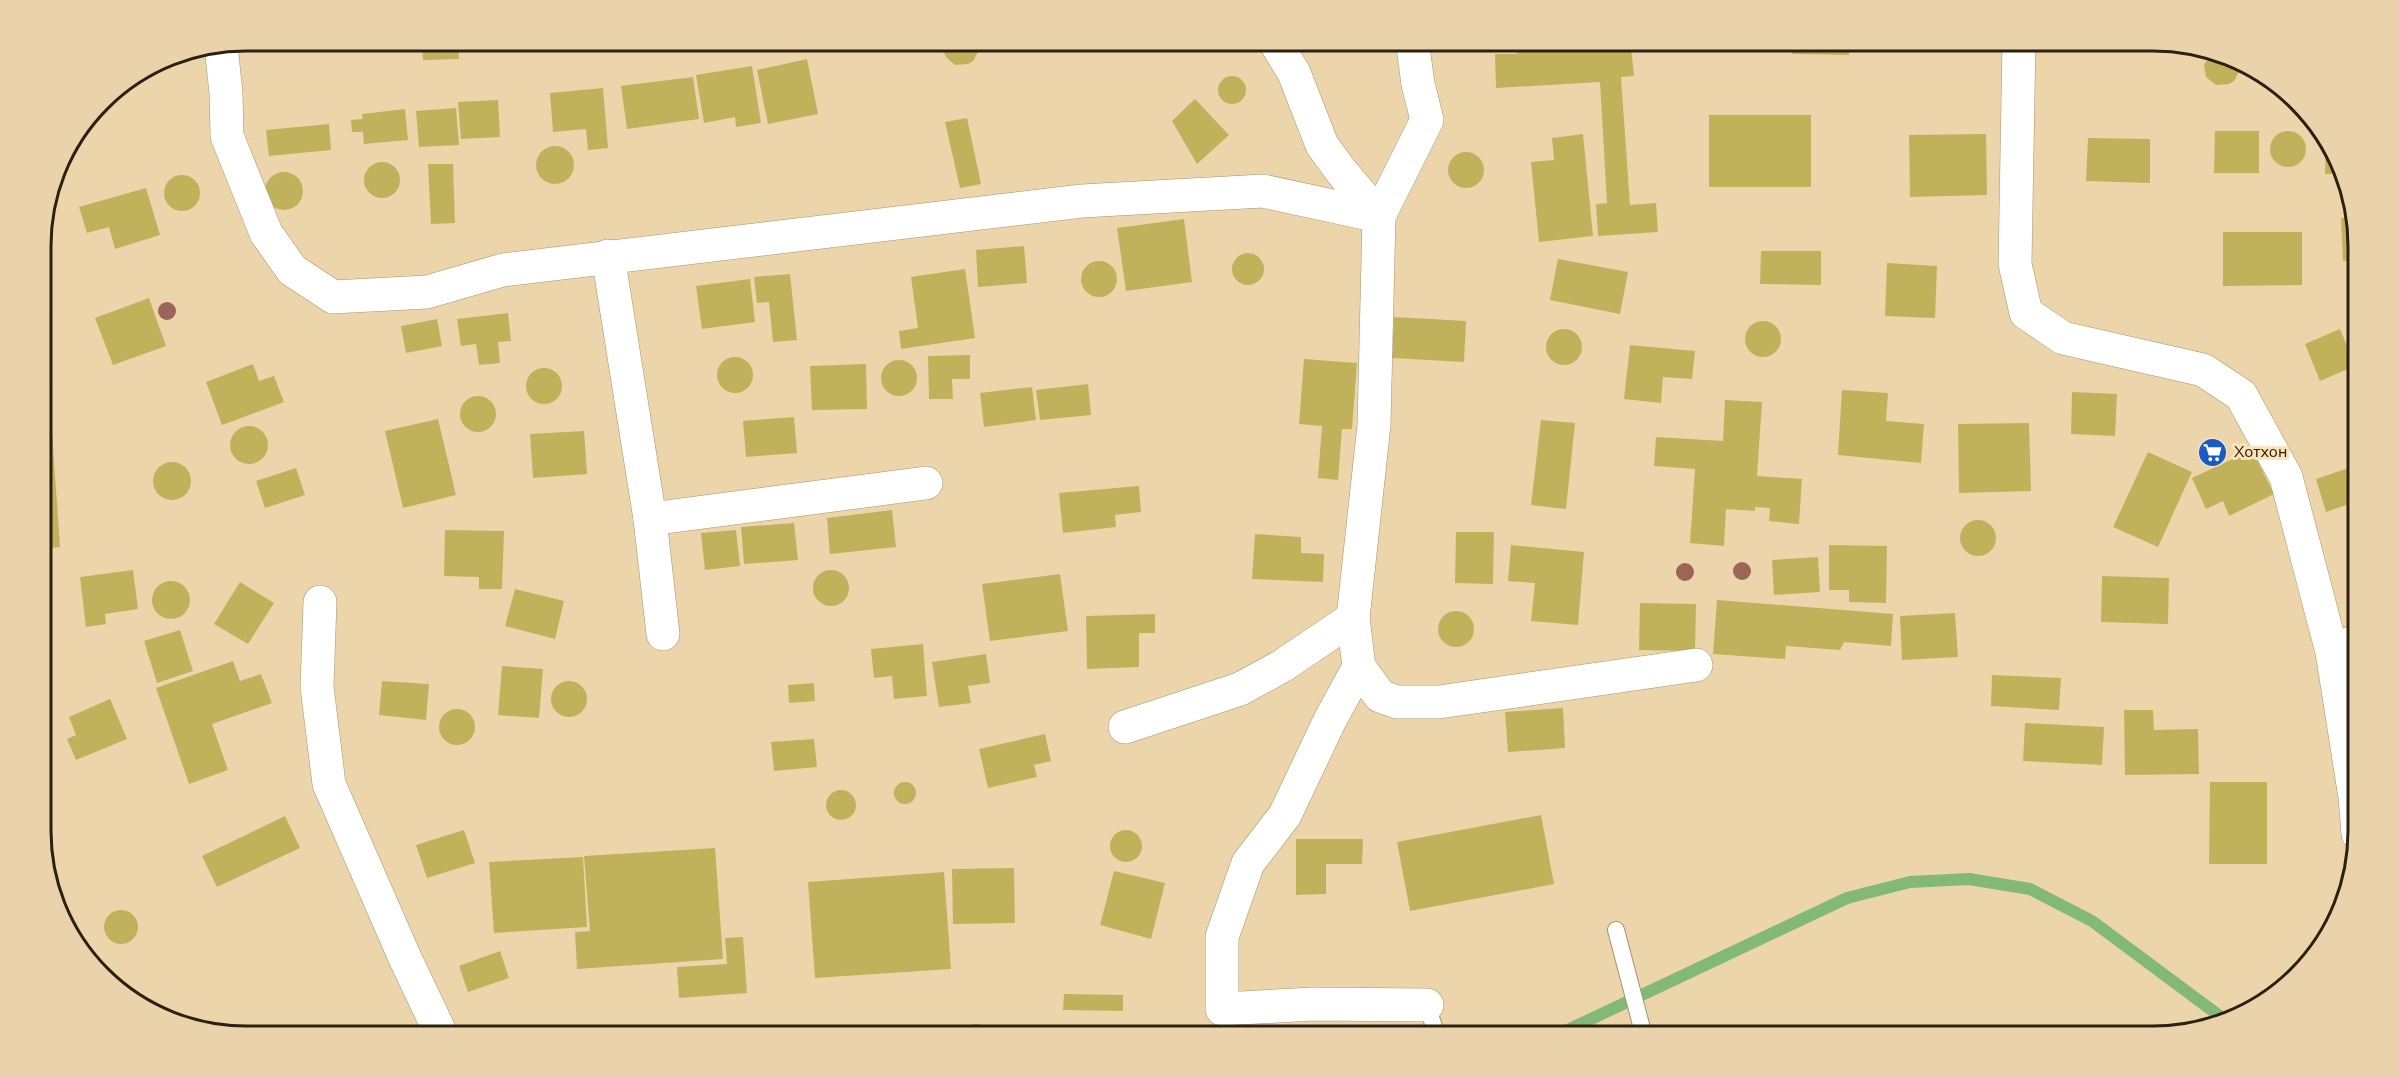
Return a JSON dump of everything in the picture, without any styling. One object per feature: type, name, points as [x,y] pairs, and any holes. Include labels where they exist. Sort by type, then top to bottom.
[{"type":"street","points":[[1281,51],[1294,73],[1322,144],[1341,171],[1379,216]]},
{"type":"street","points":[[1414,51],[1418,84],[1427,120],[1379,216],[1374,425],[1353,618],[1359,668],[1380,696],[1397,702],[1439,702],[1696,665]]},
{"type":"street","points":[[2019,51],[2015,264],[2026,314],[2063,338],[2203,370],[2241,395],[2286,477],[2345,646],[2348,691]]},
{"type":"street","points":[[221,53],[226,93],[227,136],[266,233],[292,270],[333,297],[427,292],[503,270],[1082,201],[1263,191],[1379,216]]},
{"type":"street","points":[[608,256],[650,519],[663,634]]},
{"type":"street","points":[[650,519],[926,483]]},
{"type":"street","points":[[320,602],[317,687],[329,784],[437,1026]]},
{"type":"street","points":[[1125,727],[1240,689],[1282,666],[1353,618]]},
{"type":"street","points":[[1359,668],[1330,720],[1285,815],[1248,863],[1222,936],[1221,1009],[1313,1004],[1433,1024]]},
{"type":"lane","points":[[1616,930],[1641,1026]]},
{"type":"building","points":[[423,51],[459,51],[459,59],[423,60]]},
{"type":"building","points":[[943,51],[978,51],[973,61],[968,64],[955,65]]},
{"type":"building","points":[[1517,51],[1631,51],[1634,76],[1621,77],[1630,205],[1656,203],[1658,232],[1598,236],[1596,204],[1607,203],[1600,82],[1496,88],[1495,54],[1517,54]]},
{"type":"building","points":[[1792,51],[1849,51],[1849,55],[1792,54]]},
{"type":"building","points":[[807,59],[818,114],[768,124],[757,70]]},
{"type":"building","points":[[2208,59],[2239,72],[2234,81],[2229,84],[2216,85],[2206,77],[2204,65]]},
{"type":"building","points":[[752,66],[761,123],[736,127],[735,117],[704,123],[696,75]]},
{"type":"building","points":[[1232,76],[1242,80],[1246,90],[1242,100],[1232,104],[1222,100],[1218,90],[1222,80]]},
{"type":"building","points":[[693,77],[699,119],[627,129],[621,86]]},
{"type":"building","points":[[603,88],[608,148],[588,150],[586,129],[553,132],[550,93]]},
{"type":"building","points":[[1195,99],[1229,135],[1197,164],[1172,121]]},
{"type":"building","points":[[498,100],[500,137],[461,139],[458,102]]},
{"type":"building","points":[[456,108],[459,145],[419,147],[416,111]]},
{"type":"building","points":[[405,109],[408,140],[364,144],[363,132],[352,132],[351,120],[363,119],[362,114]]},
{"type":"building","points":[[1709,115],[1811,115],[1811,187],[1709,187]]},
{"type":"building","points":[[967,118],[981,184],[960,188],[945,122]]},
{"type":"building","points":[[329,124],[331,150],[269,156],[266,130]]},
{"type":"building","points":[[2215,131],[2259,131],[2259,173],[2214,173]]},
{"type":"building","points":[[2288,131],[2301,136],[2306,149],[2301,162],[2288,167],[2275,162],[2270,149],[2275,136]]},
{"type":"building","points":[[1583,134],[1593,236],[1539,242],[1531,162],[1554,160],[1552,138]]},
{"type":"building","points":[[1986,134],[1987,195],[1910,197],[1909,135]]},
{"type":"building","points":[[2088,138],[2150,139],[2150,183],[2086,181]]},
{"type":"building","points":[[555,146],[568,152],[574,165],[568,178],[555,184],[542,178],[536,165],[542,152]]},
{"type":"building","points":[[1466,152],[1478,158],[1484,170],[1478,182],[1466,188],[1454,182],[1448,170],[1454,158]]},
{"type":"building","points":[[2326,156],[2334,174],[2325,174]]},
{"type":"building","points":[[382,162],[395,167],[400,180],[395,193],[382,198],[369,193],[364,180],[369,167]]},
{"type":"building","points":[[428,164],[453,164],[455,223],[431,224]]},
{"type":"building","points":[[284,172],[297,178],[303,191],[297,204],[284,210],[271,204],[265,191],[271,178]]},
{"type":"building","points":[[182,175],[195,180],[200,193],[195,206],[182,211],[169,206],[164,193],[169,180]]},
{"type":"building","points":[[146,188],[160,235],[115,249],[109,227],[87,233],[79,207]]},
{"type":"building","points":[[2341,218],[2345,218],[2346,221],[2348,261],[2343,261]]},
{"type":"building","points":[[1184,219],[1192,282],[1126,291],[1117,228]]},
{"type":"building","points":[[2223,232],[2302,232],[2302,285],[2223,286]]},
{"type":"building","points":[[1024,246],[1027,283],[978,287],[976,250]]},
{"type":"building","points":[[1761,251],[1821,251],[1821,285],[1760,284]]},
{"type":"building","points":[[1248,253],[1259,258],[1264,269],[1259,280],[1248,285],[1237,280],[1232,269],[1237,258]]},
{"type":"building","points":[[1558,259],[1628,272],[1620,314],[1550,300]]},
{"type":"building","points":[[1099,261],[1112,266],[1117,279],[1112,292],[1099,297],[1086,292],[1081,279],[1086,266]]},
{"type":"building","points":[[1887,263],[1937,266],[1935,318],[1885,316]]},
{"type":"building","points":[[965,269],[975,338],[901,349],[899,331],[918,328],[911,277]]},
{"type":"building","points":[[790,274],[797,340],[773,342],[769,302],[757,303],[754,277]]},
{"type":"building","points":[[750,279],[755,322],[702,329],[696,286]]},
{"type":"building","points":[[149,298],[166,346],[113,365],[95,318]]},
{"type":"building","points":[[508,313],[511,341],[498,342],[500,363],[479,365],[476,344],[461,346],[457,319]]},
{"type":"building","points":[[1394,317],[1466,321],[1464,362],[1392,358]]},
{"type":"building","points":[[437,319],[442,346],[406,353],[401,326]]},
{"type":"building","points":[[1763,321],[1776,326],[1781,339],[1776,352],[1763,357],[1750,352],[1745,339],[1750,326]]},
{"type":"building","points":[[1564,329],[1577,334],[1582,347],[1577,360],[1564,365],[1551,360],[1546,347],[1551,334]]},
{"type":"building","points":[[2340,329],[2348,349],[2348,369],[2320,381],[2305,344]]},
{"type":"building","points":[[1630,345],[1695,351],[1692,379],[1663,377],[1661,403],[1624,399]]},
{"type":"building","points":[[970,355],[970,379],[952,379],[953,399],[929,399],[928,356]]},
{"type":"building","points":[[735,357],[748,362],[753,375],[748,388],[735,393],[722,388],[717,375],[722,362]]},
{"type":"building","points":[[1304,359],[1357,363],[1352,429],[1342,429],[1338,480],[1318,478],[1322,426],[1299,424]]},
{"type":"building","points":[[899,360],[912,365],[917,378],[912,391],[899,396],[886,391],[881,378],[886,365]]},
{"type":"building","points":[[253,364],[259,381],[274,376],[284,402],[222,425],[206,382]]},
{"type":"building","points":[[866,364],[867,409],[812,410],[810,366]]},
{"type":"building","points":[[544,368],[557,373],[562,386],[557,399],[544,404],[531,399],[526,386],[531,373]]},
{"type":"building","points":[[1088,384],[1091,415],[1040,420],[1036,390]]},
{"type":"building","points":[[1032,387],[1036,420],[984,427],[980,393]]},
{"type":"building","points":[[1842,390],[1888,393],[1886,421],[1924,424],[1921,463],[1838,455]]},
{"type":"building","points":[[2072,392],[2117,394],[2115,436],[2071,434]]},
{"type":"building","points":[[478,396],[491,401],[496,414],[491,427],[478,432],[465,427],[460,414],[465,401]]},
{"type":"building","points":[[1725,400],[1762,402],[1757,476],[1802,479],[1799,524],[1769,521],[1770,508],[1755,507],[1755,511],[1726,509],[1724,546],[1690,543],[1695,469],[1654,466],[1656,437],[1723,441]]},
{"type":"building","points":[[51,417],[60,547],[51,548]]},
{"type":"building","points":[[794,417],[797,453],[746,457],[743,421]]},
{"type":"building","points":[[438,419],[456,495],[403,508],[385,431]]},
{"type":"building","points":[[1541,420],[1575,423],[1566,509],[1531,505]]},
{"type":"building","points":[[2029,423],[2031,491],[1959,493],[1958,424]]},
{"type":"building","points":[[249,426],[262,432],[268,445],[262,458],[249,464],[236,458],[230,445],[236,432]]},
{"type":"building","points":[[584,431],[587,474],[533,478],[530,434]]},
{"type":"building","points":[[2252,450],[2274,494],[2229,516],[2223,501],[2206,509],[2192,478]]},
{"type":"building","points":[[2148,452],[2192,472],[2158,547],[2113,527]]},
{"type":"building","points":[[172,462],[185,468],[191,481],[185,494],[172,500],[159,494],[153,481],[159,468]]},
{"type":"building","points":[[296,468],[305,495],[265,508],[256,481]]},
{"type":"building","points":[[2348,468],[2348,504],[2326,512],[2316,479]]},
{"type":"building","points":[[1139,486],[1141,512],[1115,515],[1116,527],[1063,533],[1059,493]]},
{"type":"building","points":[[892,510],[896,547],[830,554],[827,518]]},
{"type":"building","points":[[1978,520],[1991,525],[1996,538],[1991,551],[1978,556],[1965,551],[1960,538],[1965,525]]},
{"type":"building","points":[[794,523],[798,560],[744,564],[741,527]]},
{"type":"building","points":[[445,530],[504,531],[502,589],[479,589],[479,577],[444,576]]},
{"type":"building","points":[[736,530],[740,566],[705,570],[701,533]]},
{"type":"building","points":[[1456,532],[1494,532],[1493,584],[1455,583]]},
{"type":"building","points":[[1255,534],[1301,537],[1301,553],[1324,554],[1323,582],[1252,579]]},
{"type":"building","points":[[1511,545],[1584,552],[1578,625],[1531,621],[1535,583],[1508,581]]},
{"type":"building","points":[[1829,545],[1887,546],[1886,603],[1849,602],[1849,590],[1829,590]]},
{"type":"building","points":[[1818,557],[1820,592],[1774,595],[1772,560]]},
{"type":"building","points":[[133,570],[138,609],[105,614],[106,624],[86,627],[80,577]]},
{"type":"building","points":[[831,570],[844,575],[849,588],[844,601],[831,606],[818,601],[813,588],[818,575]]},
{"type":"building","points":[[1060,574],[1068,631],[990,641],[982,584]]},
{"type":"building","points":[[2102,576],[2169,578],[2168,624],[2101,622]]},
{"type":"building","points":[[171,581],[184,587],[190,600],[184,613],[171,619],[158,613],[152,600],[158,587]]},
{"type":"building","points":[[240,582],[274,603],[248,644],[214,624]]},
{"type":"building","points":[[515,589],[564,601],[555,639],[505,626]]},
{"type":"building","points":[[1717,600],[1893,614],[1891,646],[1844,642],[1840,650],[1786,646],[1785,659],[1713,654]]},
{"type":"building","points":[[1640,603],[1696,604],[1695,651],[1639,650]]},
{"type":"building","points":[[1456,611],[1469,616],[1474,629],[1469,642],[1456,647],[1443,642],[1438,629],[1443,616]]},
{"type":"building","points":[[1955,613],[1958,657],[1902,660],[1900,616]]},
{"type":"building","points":[[1155,614],[1155,633],[1139,633],[1139,667],[1087,669],[1086,616]]},
{"type":"building","points":[[180,630],[193,671],[157,683],[144,641]]},
{"type":"building","points":[[923,644],[927,696],[894,699],[892,676],[874,678],[871,649]]},
{"type":"building","points":[[986,654],[990,683],[968,686],[971,703],[939,707],[932,662]]},
{"type":"building","points":[[233,661],[240,681],[261,674],[272,703],[212,724],[228,770],[189,784],[156,688]]},
{"type":"building","points":[[502,666],[543,669],[539,718],[498,715]]},
{"type":"building","points":[[1992,675],[2061,678],[2059,710],[1991,706]]},
{"type":"building","points":[[382,681],[429,684],[426,720],[379,715]]},
{"type":"building","points":[[569,681],[582,686],[587,699],[582,712],[569,717],[556,712],[551,699],[556,686]]},
{"type":"building","points":[[814,683],[815,701],[789,703],[788,685]]},
{"type":"building","points":[[110,699],[127,739],[76,760],[67,739],[76,735],[69,717]]},
{"type":"building","points":[[1563,708],[1565,748],[1508,752],[1505,712]]},
{"type":"building","points":[[457,709],[470,714],[475,727],[470,740],[457,745],[444,740],[439,727],[444,714]]},
{"type":"building","points":[[2124,710],[2153,710],[2154,730],[2198,729],[2199,774],[2125,775]]},
{"type":"building","points":[[2025,723],[2104,727],[2102,765],[2023,761]]},
{"type":"building","points":[[1045,734],[1051,761],[1034,765],[1037,777],[988,788],[979,749]]},
{"type":"building","points":[[814,739],[817,767],[774,771],[771,742]]},
{"type":"building","points":[[905,782],[913,785],[916,793],[913,801],[905,804],[897,801],[894,793],[897,785]]},
{"type":"building","points":[[2210,782],[2267,782],[2267,864],[2209,864]]},
{"type":"building","points":[[841,790],[852,794],[856,805],[852,816],[841,820],[830,816],[826,805],[830,794]]},
{"type":"building","points":[[1541,815],[1554,884],[1410,911],[1397,842]]},
{"type":"building","points":[[285,816],[300,848],[217,887],[202,856]]},
{"type":"building","points":[[464,830],[475,863],[427,878],[416,845]]},
{"type":"building","points":[[1126,830],[1137,835],[1142,846],[1137,857],[1126,862],[1115,857],[1110,846],[1115,835]]},
{"type":"building","points":[[1296,839],[1363,839],[1362,864],[1326,864],[1326,894],[1296,895]]},
{"type":"building","points":[[715,848],[723,959],[577,969],[575,932],[590,931],[584,856]]},
{"type":"building","points":[[583,857],[587,927],[494,933],[489,862]]},
{"type":"building","points":[[1014,868],[1015,923],[953,924],[952,869]]},
{"type":"building","points":[[1114,871],[1165,883],[1151,939],[1100,925]]},
{"type":"building","points":[[944,872],[951,969],[815,978],[808,882]]},
{"type":"building","points":[[121,910],[133,915],[138,927],[133,939],[121,944],[109,939],[104,927],[109,915]]},
{"type":"building","points":[[743,937],[747,993],[679,998],[677,967],[727,964],[725,938]]},
{"type":"building","points":[[500,951],[509,978],[468,992],[459,966]]},
{"type":"building","points":[[1064,994],[1123,995],[1123,1011],[1063,1010]]},
{"type":"waterway","points":[[1576,1026],[1847,898],[1910,882],[1969,879],[2030,889],[2092,921],[2218,1015]]},
{"type":"place","name":"Хотхон","points":[[2213,452]]}]
